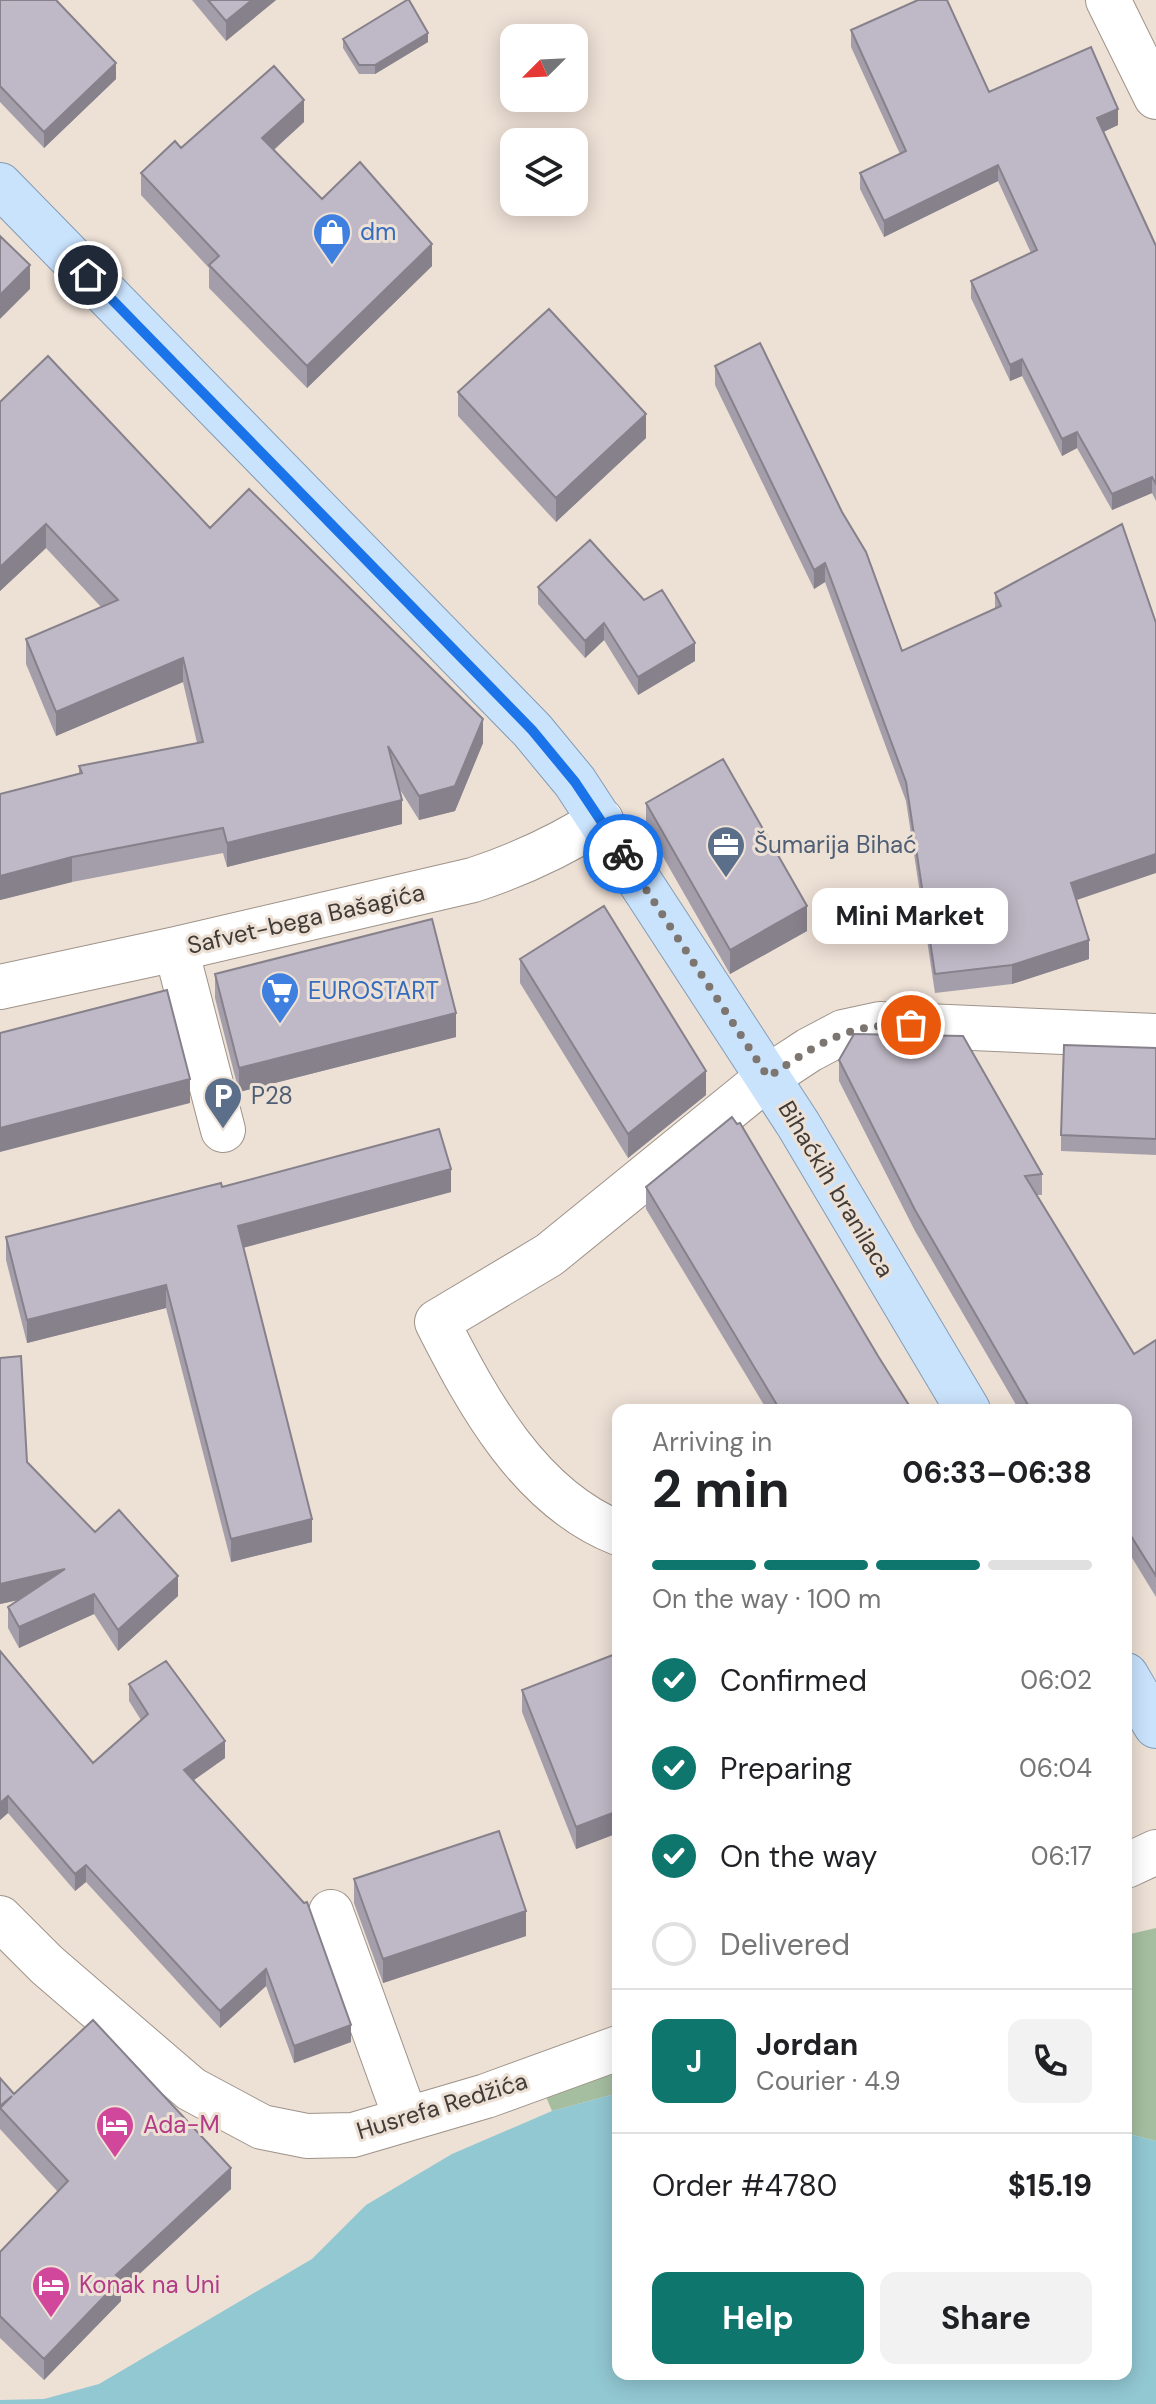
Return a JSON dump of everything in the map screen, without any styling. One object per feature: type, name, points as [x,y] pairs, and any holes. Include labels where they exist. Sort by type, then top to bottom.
[{"type":"main road","name":"Bihaćkih branilaca","points":[[0,185],[532,730],[575,782],[768,1077],[964,1404]]},
{"type":"main road","points":[[1132,1685],[1156,1726]]},
{"type":"street","points":[[1108,0],[1156,97]]},
{"type":"street","name":"Safvet-bega Bašagića","points":[[0,987],[473,880],[516,866],[559,846],[601,820]]},
{"type":"street","points":[[176,949],[223,1130]]},
{"type":"street","points":[[612,1531],[591,1523],[551,1493],[503,1434],[460,1368],[437,1322],[549,1255],[768,1077],[843,1032],[880,1024],[1156,1036]]},
{"type":"street","points":[[1132,1863],[1156,1852]]},
{"type":"street","points":[[331,1912],[406,2119]]},
{"type":"street","name":"Husrefa Redžića","points":[[0,1918],[47,1965],[191,2089],[262,2127],[307,2136],[353,2135],[486,2096],[612,2050]]},
{"type":"green space","points":[[1156,1928],[1156,2141],[1132,2135],[1132,1934]]},
{"type":"green space","points":[[612,2059],[612,2095],[552,2111],[538,2078]]},
{"type":"water","points":[[612,2095],[612,2380],[1132,2380],[1132,2135],[1156,2141],[1156,2404],[0,2404],[0,2400],[44,2399],[99,2384],[312,2259],[366,2205],[452,2154],[552,2111]]},
{"type":"building","points":[[0,0],[56,0],[116,63],[44,132],[0,86]]},
{"type":"building","points":[[208,0],[252,0],[226,21]]},
{"type":"building","points":[[407,0],[428,33],[375,65],[359,65],[343,39]]},
{"type":"building","points":[[918,0],[947,0],[989,92],[1091,47],[1118,109],[1097,118],[1156,246],[1156,484],[1152,477],[1112,494],[1077,432],[1062,439],[1022,359],[1010,365],[971,281],[1037,250],[998,165],[884,221],[860,173],[906,151],[851,30]]},
{"type":"building","points":[[274,66],[304,100],[262,138],[322,199],[360,162],[432,244],[307,366],[209,265],[219,256],[141,173],[175,141],[181,148]]},
{"type":"building","points":[[0,236],[30,265],[0,295]]},
{"type":"building","points":[[549,309],[646,414],[556,498],[458,392]]},
{"type":"building","points":[[760,343],[842,512],[866,552],[902,651],[1001,606],[995,593],[1122,524],[1156,623],[1156,854],[1071,883],[1089,940],[1012,965],[935,974],[906,782],[825,563],[814,570],[715,366]]},
{"type":"building","points":[[48,356],[210,528],[249,489],[483,719],[455,786],[419,796],[388,746],[402,800],[227,843],[223,828],[72,857],[0,876],[0,794],[82,773],[79,766],[203,742],[183,658],[56,712],[26,639],[118,600],[46,524],[0,567],[0,402]]},
{"type":"building","points":[[590,540],[644,600],[662,590],[695,643],[638,677],[604,623],[585,641],[538,587]]},
{"type":"building","points":[[723,759],[807,906],[730,950],[646,803]]},
{"type":"building","points":[[604,906],[706,1071],[628,1134],[520,959]]},
{"type":"building","points":[[432,919],[456,1013],[239,1068],[215,974]]},
{"type":"building","points":[[167,990],[190,1079],[0,1128],[0,1033]]},
{"type":"building","points":[[854,1034],[963,1036],[1042,1174],[1025,1176],[1134,1354],[1156,1340],[1156,1576],[1132,1538],[1132,1404],[1028,1404],[915,1210],[839,1060]]},
{"type":"building","points":[[1064,1045],[1156,1048],[1156,1139],[1061,1135]]},
{"type":"building","points":[[732,1117],[737,1124],[740,1123],[908,1404],[776,1404],[646,1187]]},
{"type":"building","points":[[439,1129],[451,1169],[238,1226],[312,1519],[231,1539],[166,1285],[27,1320],[6,1237],[221,1183],[222,1187]]},
{"type":"building","points":[[21,1356],[27,1462],[95,1532],[119,1510],[178,1576],[118,1630],[94,1594],[19,1627],[8,1607],[65,1569],[0,1584],[0,1358]]},
{"type":"building","points":[[0,1651],[93,1763],[148,1714],[129,1684],[166,1661],[225,1741],[184,1770],[304,1903],[307,1902],[351,2025],[294,2046],[266,1969],[220,2011],[86,1865],[75,1874],[8,1796],[0,1803]]},
{"type":"building","points":[[612,1655],[612,1813],[576,1827],[522,1690]]},
{"type":"building","points":[[499,1831],[526,1911],[383,1959],[354,1879]]},
{"type":"building","points":[[93,2020],[231,2168],[116,2275],[121,2279],[44,2359],[0,2316],[0,2252],[68,2181],[0,2108],[12,2096],[0,2106],[0,2078],[14,2094]]},
{"type":"way so far","points":[[623,854],[768,1077],[843,1032],[880,1024],[911,1025]]},
{"type":"place","name":"dm","points":[[332,266]]},
{"type":"place","name":"Šumarija Bihać","points":[[726,879]]},
{"type":"place","name":"EUROSTART","points":[[280,1025]]},
{"type":"place","name":"Mini Market","points":[[911,1025]]},
{"type":"place","name":"P28","points":[[223,1130]]},
{"type":"place","name":"Ada-M","points":[[115,2159]]},
{"type":"place","name":"Konak na Uni","points":[[51,2319]]},
{"type":"route","points":[[88,275],[532,730],[575,782],[623,854]]}]
